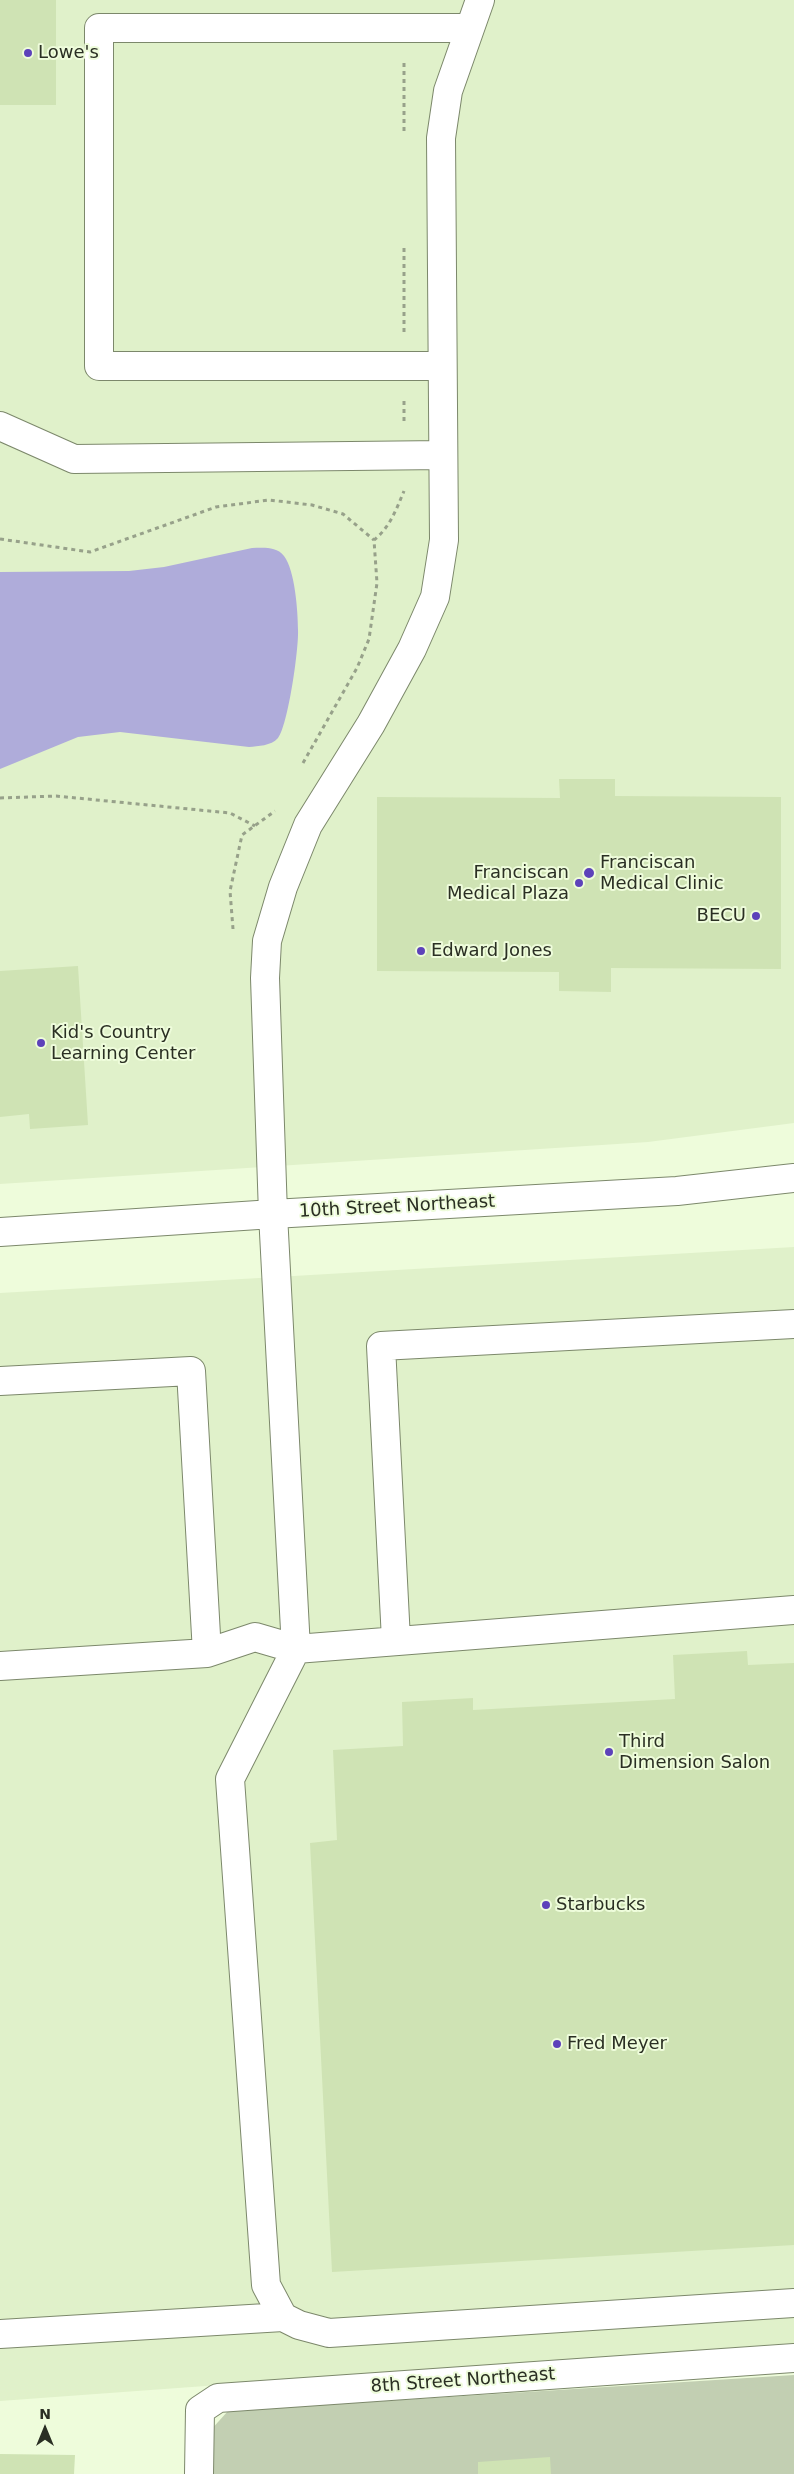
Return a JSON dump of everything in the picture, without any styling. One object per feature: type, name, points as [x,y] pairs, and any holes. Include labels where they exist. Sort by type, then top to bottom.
[{"type":"street","points":[[283,2318],[266,2284],[230,1779],[296,1649],[274,1214],[265,978],[267,941],[283,887],[308,825],[371,724],[412,649],[435,596],[444,540],[441,138],[448,91],[480,0]]},
{"type":"street","points":[[442,366],[100,366],[99,28],[470,28]]},
{"type":"street","points":[[0,426],[74,459],[443,455]]},
{"type":"street","name":"10th Street Northeast","points":[[0,1232],[678,1191],[794,1178]]},
{"type":"street","points":[[396,1640],[381,1346],[794,1324]]},
{"type":"street","points":[[0,1381],[191,1371],[207,1654]]},
{"type":"street","points":[[0,1666],[207,1654],[255,1637],[296,1649],[794,1610]]},
{"type":"street","points":[[0,2334],[283,2318],[330,2333],[794,2303]]},
{"type":"street","name":"8th Street Northeast","points":[[199,2474],[200,2410],[218,2398],[794,2358]]},
{"type":"path","points":[[404,28],[404,138]]},
{"type":"path","points":[[374,540],[384,532],[404,489],[404,242]]},
{"type":"path","points":[[0,539],[90,552],[216,507],[269,500],[312,505],[343,514],[374,540],[377,583],[369,639],[357,668],[300,768]]},
{"type":"path","points":[[0,798],[56,796],[230,813],[255,826]]},
{"type":"path","points":[[233,930],[230,891],[242,835],[278,809]]},
{"type":"shaded area","points":[[0,0],[794,0],[794,1123],[648,1142],[0,1184]]},
{"type":"shaded area","points":[[794,1247],[794,2343],[0,2401],[0,1293]]},
{"type":"shaded area","points":[[794,2375],[794,2474],[208,2474],[209,2432],[228,2411]]},
{"type":"water","points":[[252,548],[273,549],[284,556],[291,571],[296,602],[298,639],[295,669],[282,731],[275,741],[249,747],[120,732],[78,737],[0,769],[0,572],[129,571],[164,567]]},
{"type":"building","name":"Lowe's","points":[[0,0],[56,0],[56,105],[0,105]]},
{"type":"building","name":"Franciscan Medical Plaza","points":[[559,779],[615,779],[615,796],[781,797],[781,969],[611,968],[611,992],[559,991],[559,972],[377,971],[377,797],[560,798]]},
{"type":"building","name":"Kid's Country Learning Center","points":[[78,966],[88,1125],[30,1129],[29,1114],[0,1117],[0,971]]},
{"type":"building","name":"Fred Meyer","points":[[747,1651],[748,1665],[794,1663],[794,2245],[332,2272],[310,1843],[337,1840],[333,1750],[403,1746],[402,1702],[473,1698],[473,1710],[675,1699],[673,1655]]},
{"type":"building","points":[[0,2454],[75,2455],[74,2474],[0,2474]]},
{"type":"building","points":[[550,2457],[551,2474],[478,2474],[478,2462]]},
{"type":"place","name":"Lowe's","points":[[28,53]]},
{"type":"place","name":"Franciscan Medical Clinic","points":[[589,873]]},
{"type":"place","name":"Franciscan Medical Plaza","points":[[579,883]]},
{"type":"place","name":"BECU","points":[[756,916]]},
{"type":"place","name":"Edward Jones","points":[[421,951]]},
{"type":"place","name":"Kid's Country Learning Center","points":[[41,1043]]},
{"type":"place","name":"Third Dimension Salon","points":[[609,1752]]},
{"type":"place","name":"Starbucks","points":[[546,1905]]},
{"type":"place","name":"Fred Meyer","points":[[557,2044]]}]
